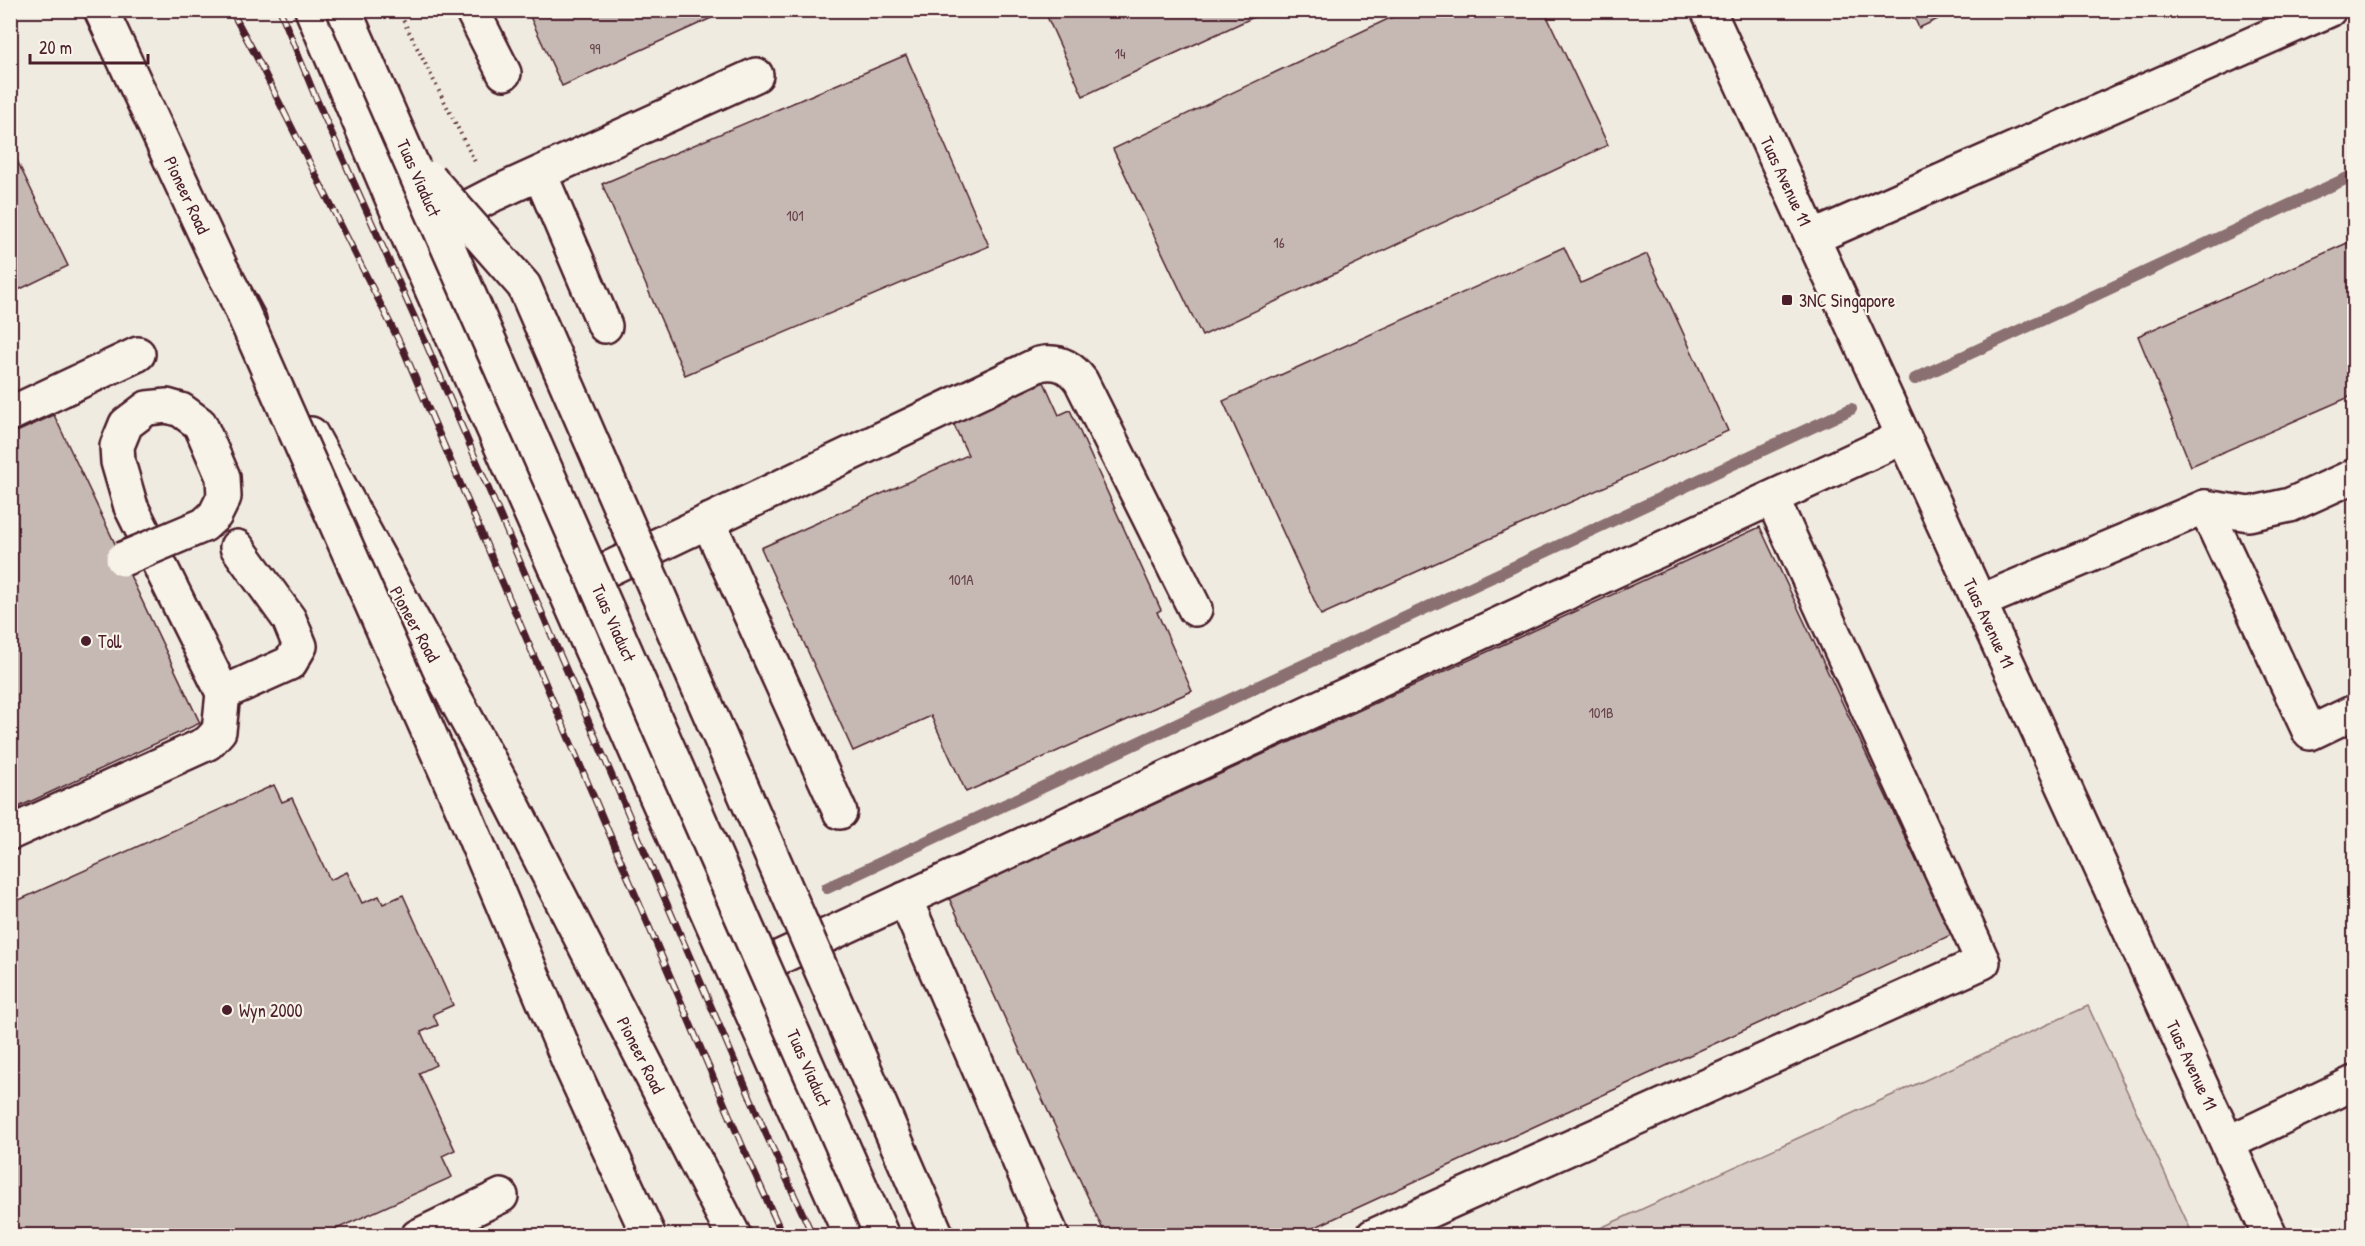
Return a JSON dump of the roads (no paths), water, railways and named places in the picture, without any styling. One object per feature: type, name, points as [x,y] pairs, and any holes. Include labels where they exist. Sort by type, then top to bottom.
[{"type":"main road","name":"Pioneer Road","points":[[102,10],[235,295],[504,788],[734,1236]]},
{"type":"main road","points":[[312,10],[409,238],[851,1236]]},
{"type":"main road","name":"Tuas Viaduct","points":[[344,10],[882,1236]]},
{"type":"main road","points":[[472,10],[504,73]]},
{"type":"main road","name":"Tuas Avenue 11","points":[[1708,10],[2270,1236]]},
{"type":"main road","points":[[1812,238],[2329,10]]},
{"type":"main road","points":[[409,238],[540,174],[756,75]]},
{"type":"main road","points":[[408,154],[524,286],[937,1236]]},
{"type":"main road","points":[[540,174],[605,326]]},
{"type":"main road","points":[[235,295],[464,812],[570,1064],[649,1236]]},
{"type":"main road","points":[[10,414],[138,354]]},
{"type":"main road","points":[[565,589],[1039,364],[1052,362],[1072,370],[1081,381],[1195,609]]},
{"type":"main road","points":[[10,833],[208,743],[219,731],[223,693],[131,507],[118,462],[117,446],[126,424],[147,408],[167,406],[181,410],[200,424],[223,477],[224,497],[215,515],[204,525],[123,559]]},
{"type":"main road","points":[[737,977],[1903,437]]},
{"type":"main road","points":[[1979,602],[2205,507],[2249,514],[2290,506],[2355,476]]},
{"type":"main road","points":[[1373,1236],[1983,962],[1772,498]]},
{"type":"main road","points":[[2205,507],[2310,733],[2355,712]]},
{"type":"main road","points":[[708,521],[840,812]]},
{"type":"main road","points":[[223,693],[290,663],[300,646],[289,619],[237,547]]},
{"type":"main road","points":[[905,899],[1052,1236]]},
{"type":"main road","points":[[2228,1143],[2355,1083]]},
{"type":"main road","points":[[418,1236],[501,1196]]},
{"type":"waterway","points":[[1915,379],[2354,175]]},
{"type":"waterway","points":[[827,888],[1851,409]]},
{"type":"railway","points":[[231,10],[403,349],[742,1145],[783,1236]]},
{"type":"railway","points":[[280,10],[315,96],[425,341],[766,1134],[813,1236]]},
{"type":"place","name":"3NC Singapore","points":[[1787,300]]},
{"type":"place","name":"Toll","points":[[86,641]]},
{"type":"place","name":"Wyn 2000","points":[[227,1010]]}]
